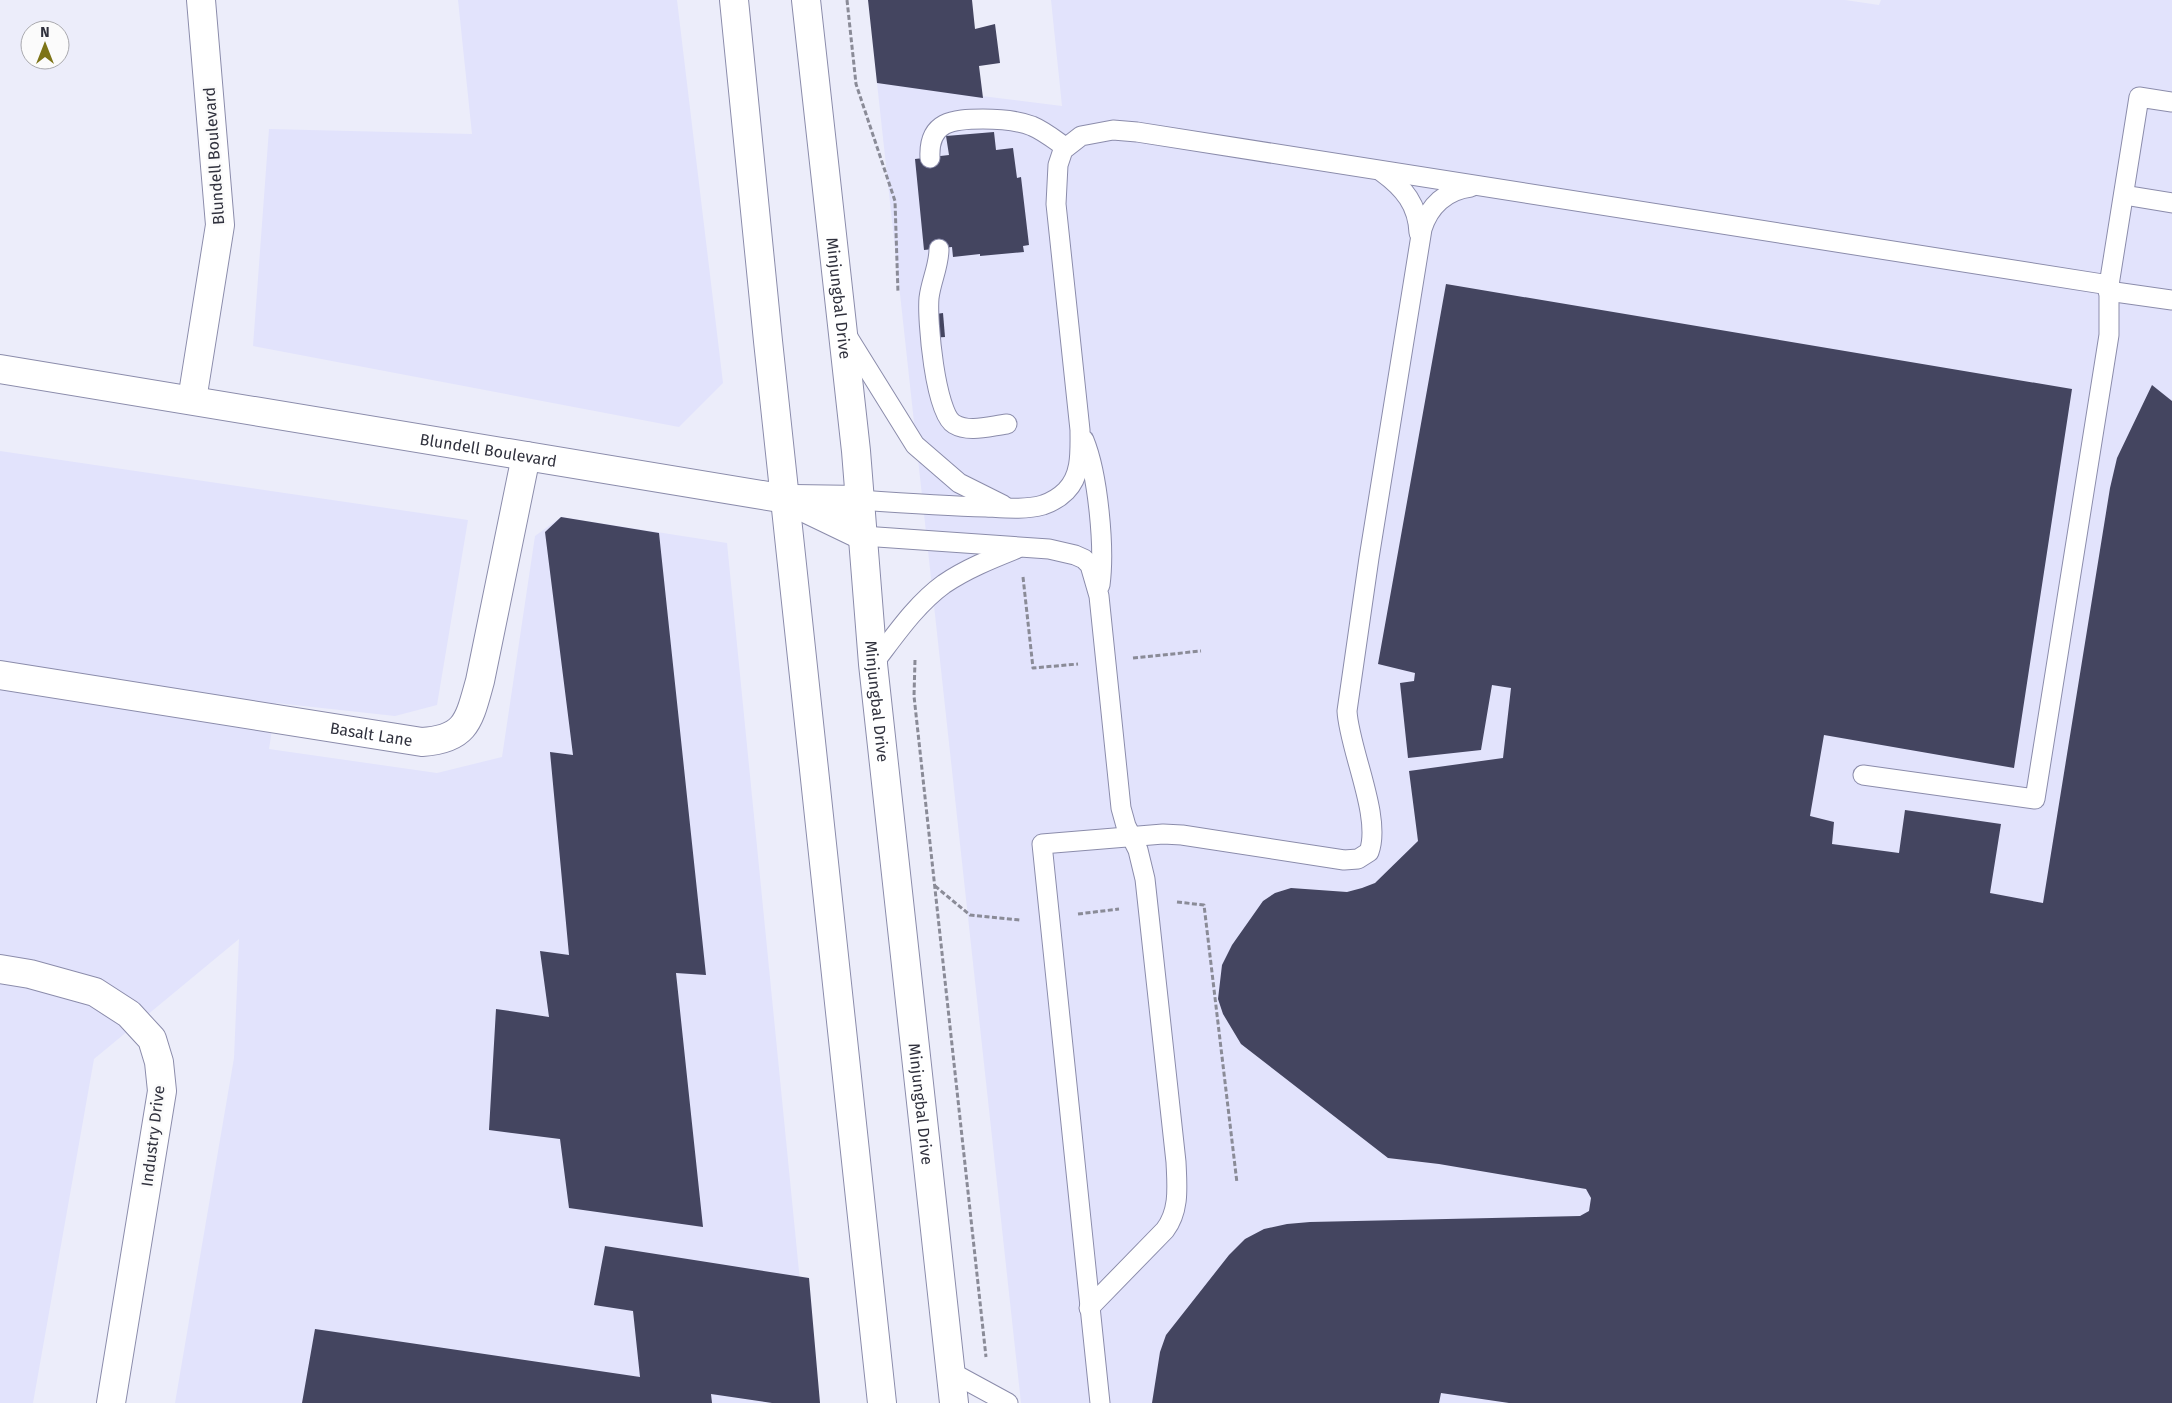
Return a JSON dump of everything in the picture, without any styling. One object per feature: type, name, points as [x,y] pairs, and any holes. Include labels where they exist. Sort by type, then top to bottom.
[{"type":"main road","name":"Blundell Boulevard","points":[[192,400],[220,226],[201,0]]},
{"type":"main road","points":[[734,0],[768,341],[882,1403]]},
{"type":"main road","name":"Minjungbal Drive","points":[[806,0],[856,451],[873,664],[954,1403]]},
{"type":"main road","name":"Blundell Boulevard","points":[[0,369],[786,499]]},
{"type":"main road","name":"Basalt Lane","points":[[0,675],[422,742],[439,741],[452,737],[469,717],[480,681],[526,456]]},
{"type":"main road","points":[[786,499],[860,500]]},
{"type":"main road","points":[[786,499],[863,536]]},
{"type":"main road","name":"Industry Drive","points":[[0,969],[30,974],[95,992],[129,1014],[152,1039],[159,1062],[162,1091],[111,1403]]},
{"type":"lane","points":[[1863,775],[2035,799],[2109,335],[2108,288],[2139,97],[2172,102]]},
{"type":"lane","points":[[930,158],[930,144],[937,130],[950,121],[1015,121],[1039,130],[1065,147]]},
{"type":"lane","points":[[860,500],[1009,508],[1042,505],[1052,502],[1066,491],[1076,476],[1080,430],[1056,198],[1059,156],[1065,147],[1074,140],[1089,133],[1113,130],[1480,187],[2108,288],[2172,300]]},
{"type":"lane","points":[[1381,172],[1400,186],[1412,202],[1418,218],[1419,244]]},
{"type":"lane","points":[[1100,1403],[1096,1379],[1042,844],[1131,835],[1182,835],[1344,860],[1358,859],[1369,852],[1372,829],[1359,760],[1349,730],[1348,700],[1419,244],[1425,220],[1438,201],[1464,188],[1480,187]]},
{"type":"lane","points":[[2124,195],[2172,203]]},
{"type":"lane","points":[[939,249],[929,306],[935,368],[943,410],[951,422],[966,428],[1007,424]]},
{"type":"lane","points":[[843,329],[915,445],[959,482],[1009,508]]},
{"type":"lane","points":[[1080,430],[1092,462],[1102,567],[1099,596]]},
{"type":"lane","points":[[863,536],[1049,549],[1080,556],[1088,562],[1092,570],[1099,596],[1121,808],[1123,819],[1138,850],[1145,879],[1176,1162],[1177,1199],[1172,1219],[1165,1230],[1089,1308]]},
{"type":"lane","points":[[873,664],[912,615],[938,589],[975,566],[1022,547]]},
{"type":"lane","points":[[951,1372],[1008,1403]]},
{"type":"lane","points":[[1089,1403],[1095,1393],[1096,1379]]},
{"type":"path","points":[[846,0],[856,84],[895,201],[898,297]]},
{"type":"path","points":[[1015,575],[1023,575],[1033,668],[1201,651]]},
{"type":"path","points":[[917,655],[913,671],[914,696],[990,1392]]},
{"type":"shaded area","points":[[458,0],[677,0],[723,383],[679,427],[253,346],[269,129],[472,134]]},
{"type":"shaded area","points":[[1051,0],[1845,0],[1879,5],[1881,0],[2172,0],[2172,1403],[1021,1403],[877,83],[1062,106]]},
{"type":"shaded area","points":[[0,451],[468,520],[437,705],[395,716],[276,703],[269,749],[437,773],[502,757],[535,536],[561,517],[727,543],[812,1403],[175,1403],[234,1058],[239,939],[94,1059],[33,1403],[0,1403]]},
{"type":"building","points":[[868,0],[972,0],[975,29],[995,24],[1000,63],[979,66],[983,98],[877,83]]},
{"type":"building","points":[[994,132],[996,150],[1013,148],[1017,178],[1021,177],[1029,245],[1023,246],[1024,252],[980,256],[980,254],[953,257],[952,247],[924,250],[915,159],[949,155],[946,136]]},
{"type":"building","points":[[1446,284],[2072,389],[2014,768],[1824,735],[1810,816],[1834,822],[1832,844],[1899,853],[1905,810],[2001,824],[1990,893],[2043,903],[2110,488],[2117,458],[2152,385],[2172,401],[2172,1403],[1509,1403],[1441,1393],[1439,1403],[1152,1403],[1160,1352],[1166,1335],[1229,1255],[1245,1239],[1264,1229],[1310,1222],[1580,1216],[1589,1211],[1591,1198],[1586,1189],[1439,1164],[1388,1158],[1241,1044],[1223,1014],[1218,999],[1222,965],[1232,945],[1263,901],[1275,893],[1291,888],[1347,892],[1375,883],[1418,841],[1409,771],[1503,758],[1511,688],[1492,685],[1481,750],[1408,758],[1400,683],[1414,681],[1415,673],[1378,664]]},
{"type":"building","points":[[943,313],[945,337],[931,338],[929,315]]},
{"type":"building","points":[[561,517],[659,533],[706,975],[676,973],[703,1227],[569,1208],[560,1139],[489,1130],[496,1009],[549,1017],[540,951],[569,955],[550,752],[573,755],[545,532]]},
{"type":"building","points":[[605,1246],[809,1278],[820,1403],[772,1403],[711,1394],[712,1403],[302,1403],[315,1329],[640,1377],[633,1311],[594,1305]]}]
